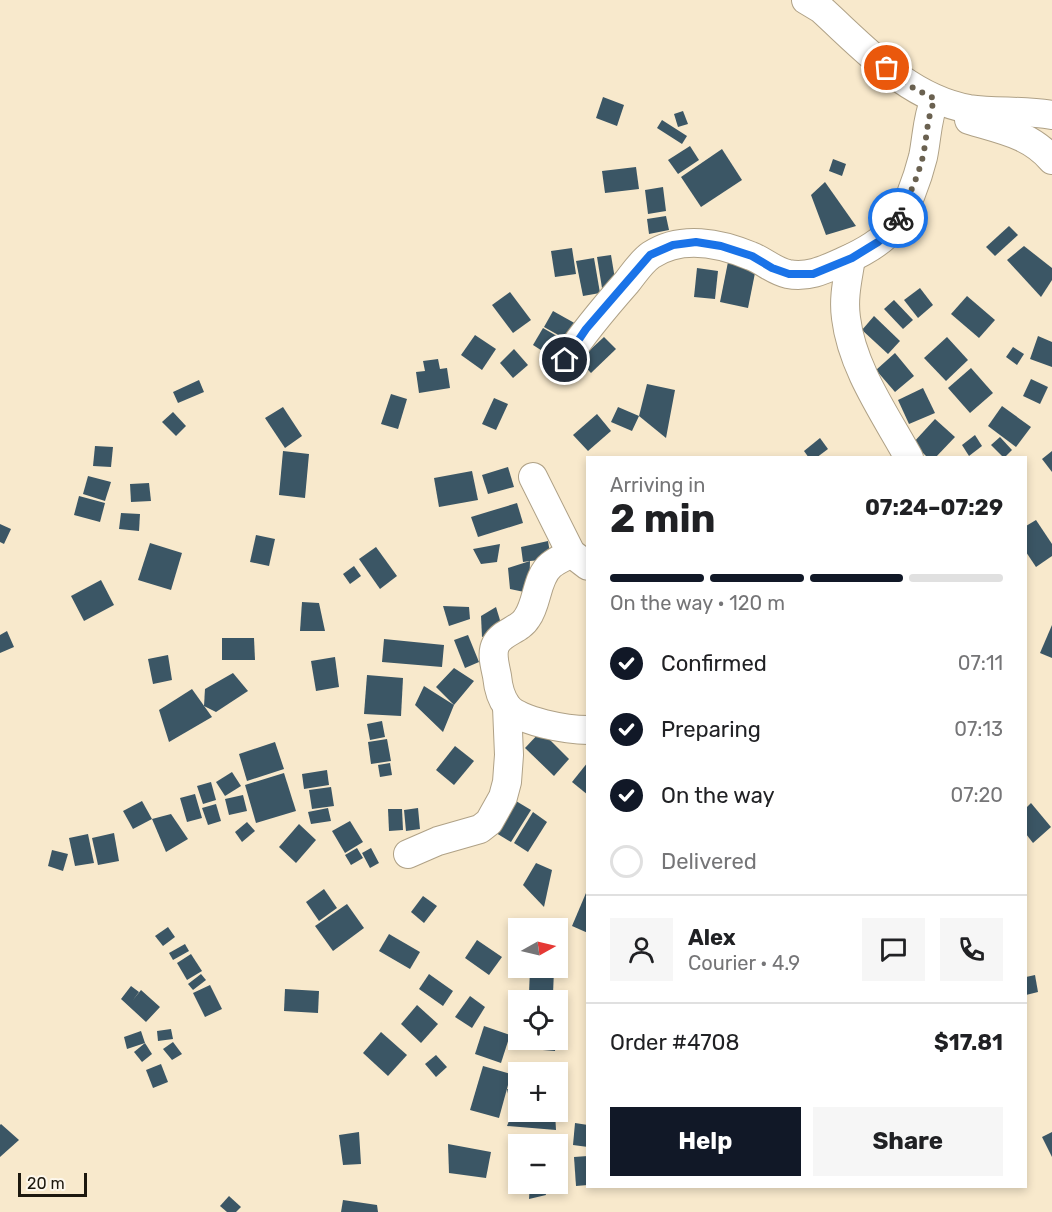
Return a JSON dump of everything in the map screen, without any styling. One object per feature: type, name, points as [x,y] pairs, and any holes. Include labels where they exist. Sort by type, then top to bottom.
[{"type":"street","points":[[806,0],[821,9],[904,83],[933,104],[1021,136],[1037,144],[1052,160]]},
{"type":"street","points":[[933,104],[1052,115]]},
{"type":"street","points":[[565,360],[586,329],[650,255],[673,245],[696,242],[721,246],[752,256],[772,268],[789,274],[813,274],[852,258],[878,242],[894,227],[911,192],[923,157],[933,104]]},
{"type":"street","points":[[852,258],[845,290],[846,317],[852,347],[908,456]]},
{"type":"street","points":[[533,477],[580,560],[550,566],[543,575],[532,611],[525,621],[499,640],[494,647],[499,691],[507,706],[518,716],[574,730],[586,730]]},
{"type":"street","points":[[408,854],[438,841],[480,829],[489,822],[503,797],[507,782],[509,755],[507,706]]},
{"type":"building","points":[[603,97],[624,105],[617,126],[596,118]]},
{"type":"building","points":[[683,111],[688,124],[678,127],[674,114]]},
{"type":"building","points":[[662,120],[687,136],[682,144],[657,128]]},
{"type":"building","points":[[690,146],[699,160],[678,174],[668,160]]},
{"type":"building","points":[[722,149],[742,180],[701,207],[681,177]]},
{"type":"building","points":[[833,159],[846,164],[842,176],[829,171]]},
{"type":"building","points":[[636,167],[639,189],[605,193],[602,171]]},
{"type":"building","points":[[825,182],[856,226],[826,235],[811,195]]},
{"type":"building","points":[[663,187],[666,211],[648,214],[645,190]]},
{"type":"building","points":[[666,216],[669,230],[649,234],[647,219]]},
{"type":"building","points":[[1009,226],[1018,235],[995,256],[986,247]]},
{"type":"building","points":[[1024,246],[1052,268],[1052,280],[1041,297],[1007,260]]},
{"type":"building","points":[[572,248],[576,274],[555,277],[551,251]]},
{"type":"building","points":[[611,255],[616,285],[602,288],[597,257]]},
{"type":"building","points":[[594,258],[600,293],[583,296],[576,261]]},
{"type":"building","points":[[728,262],[756,268],[748,308],[720,302]]},
{"type":"building","points":[[697,268],[718,271],[715,299],[694,297]]},
{"type":"building","points":[[920,288],[933,305],[918,318],[904,300]]},
{"type":"building","points":[[510,292],[531,320],[513,333],[492,305]]},
{"type":"building","points":[[967,296],[995,320],[979,338],[951,314]]},
{"type":"building","points":[[894,300],[913,320],[903,329],[884,309]]},
{"type":"building","points":[[553,311],[578,325],[569,341],[544,327]]},
{"type":"building","points":[[874,316],[900,341],[888,354],[862,330]]},
{"type":"building","points":[[543,328],[569,343],[558,361],[533,345]]},
{"type":"building","points":[[475,335],[496,349],[482,370],[461,355]]},
{"type":"building","points":[[1038,336],[1052,342],[1052,367],[1030,359]]},
{"type":"building","points":[[604,337],[616,349],[591,373],[579,360]]},
{"type":"building","points":[[947,337],[968,360],[946,381],[924,358]]},
{"type":"building","points":[[1013,347],[1024,354],[1017,365],[1006,357]]},
{"type":"building","points":[[514,349],[528,365],[513,378],[500,363]]},
{"type":"building","points":[[895,353],[914,376],[895,392],[876,370]]},
{"type":"building","points":[[438,359],[440,369],[447,368],[450,388],[419,393],[416,372],[425,371],[423,361]]},
{"type":"building","points":[[971,368],[993,393],[970,413],[948,388]]},
{"type":"building","points":[[1031,379],[1048,387],[1040,404],[1023,396]]},
{"type":"building","points":[[199,380],[204,392],[178,403],[173,392]]},
{"type":"building","points":[[647,384],[675,390],[666,438],[639,416]]},
{"type":"building","points":[[923,388],[935,413],[909,424],[898,400]]},
{"type":"building","points":[[391,394],[407,399],[398,429],[381,424]]},
{"type":"building","points":[[494,398],[508,404],[496,430],[482,424]]},
{"type":"building","points":[[1002,406],[1031,427],[1016,447],[988,426]]},
{"type":"building","points":[[283,407],[302,436],[285,448],[265,418]]},
{"type":"building","points":[[618,407],[639,416],[632,431],[611,422]]},
{"type":"building","points":[[173,412],[186,426],[176,436],[162,422]]},
{"type":"building","points":[[597,414],[611,431],[588,451],[573,435]]},
{"type":"building","points":[[935,419],[955,437],[937,456],[926,456],[913,443]]},
{"type":"building","points":[[975,435],[982,446],[969,456],[962,445]]},
{"type":"building","points":[[1000,437],[1012,450],[1006,456],[1002,456],[991,445]]},
{"type":"building","points":[[820,438],[828,449],[819,456],[808,456],[804,451]]},
{"type":"building","points":[[95,446],[113,447],[111,467],[93,466]]},
{"type":"building","points":[[283,451],[309,454],[305,498],[279,495]]},
{"type":"building","points":[[1052,451],[1052,472],[1042,459]]},
{"type":"building","points":[[508,467],[514,487],[488,494],[482,475]]},
{"type":"building","points":[[472,471],[478,500],[439,507],[434,478]]},
{"type":"building","points":[[88,476],[111,482],[105,501],[83,494]]},
{"type":"building","points":[[149,483],[151,501],[131,502],[130,484]]},
{"type":"building","points":[[79,496],[105,503],[100,522],[74,515]]},
{"type":"building","points":[[517,503],[523,523],[478,537],[471,517]]},
{"type":"building","points":[[121,513],[140,514],[139,531],[119,529]]},
{"type":"building","points":[[1036,520],[1052,544],[1052,556],[1036,567],[1027,554],[1027,525]]},
{"type":"building","points":[[0,524],[11,529],[4,544],[0,542]]},
{"type":"building","points":[[256,535],[275,539],[269,566],[250,562]]},
{"type":"building","points":[[548,541],[551,559],[523,562],[521,547]]},
{"type":"building","points":[[150,543],[182,553],[171,590],[138,580]]},
{"type":"building","points":[[500,544],[497,562],[481,564],[473,549]]},
{"type":"building","points":[[376,547],[397,576],[380,589],[359,559]]},
{"type":"building","points":[[530,561],[529,593],[510,589],[508,568]]},
{"type":"building","points":[[354,566],[361,576],[350,584],[343,574]]},
{"type":"building","points":[[101,580],[114,605],[84,621],[71,596]]},
{"type":"building","points":[[302,602],[319,603],[325,631],[300,631]]},
{"type":"building","points":[[443,606],[469,607],[470,619],[449,626]]},
{"type":"building","points":[[496,607],[503,630],[482,637],[481,616]]},
{"type":"building","points":[[1052,625],[1052,658],[1040,653]]},
{"type":"building","points":[[7,631],[14,647],[0,653],[0,635]]},
{"type":"building","points":[[468,635],[479,662],[465,668],[454,640]]},
{"type":"building","points":[[222,638],[254,638],[255,660],[222,660]]},
{"type":"building","points":[[384,639],[444,645],[442,667],[382,662]]},
{"type":"building","points":[[168,655],[172,680],[153,684],[148,659]]},
{"type":"building","points":[[335,657],[339,687],[316,691],[311,661]]},
{"type":"building","points":[[454,668],[474,681],[454,705],[436,687]]},
{"type":"building","points":[[233,673],[248,691],[216,712],[204,706],[205,689]]},
{"type":"building","points":[[367,675],[403,678],[401,716],[364,714]]},
{"type":"building","points":[[424,686],[454,705],[443,732],[415,705]]},
{"type":"building","points":[[192,689],[212,717],[169,742],[159,710]]},
{"type":"building","points":[[382,721],[385,737],[370,740],[367,724]]},
{"type":"building","points":[[541,731],[569,759],[554,776],[525,748]]},
{"type":"building","points":[[387,739],[391,761],[371,764],[368,742]]},
{"type":"building","points":[[275,742],[284,769],[247,781],[239,754]]},
{"type":"building","points":[[455,746],[474,761],[454,785],[436,770]]},
{"type":"building","points":[[390,763],[392,775],[380,777],[378,765]]},
{"type":"building","points":[[586,764],[586,793],[572,782]]},
{"type":"building","points":[[327,770],[329,785],[304,789],[302,774]]},
{"type":"building","points":[[232,772],[241,786],[225,796],[216,782]]},
{"type":"building","points":[[284,773],[296,811],[256,823],[245,785]]},
{"type":"building","points":[[211,782],[216,800],[203,804],[197,786]]},
{"type":"building","points":[[331,787],[334,806],[312,809],[309,790]]},
{"type":"building","points":[[195,794],[202,818],[187,822],[180,798]]},
{"type":"building","points":[[243,795],[247,811],[229,815],[225,799]]},
{"type":"building","points":[[142,801],[152,819],[133,829],[123,811]]},
{"type":"building","points":[[516,801],[531,810],[511,842],[496,833]]},
{"type":"building","points":[[1031,803],[1051,827],[1033,843],[1027,835],[1027,807]]},
{"type":"building","points":[[216,804],[221,821],[208,825],[202,808]]},
{"type":"building","points":[[328,808],[331,821],[311,824],[308,812]]},
{"type":"building","points":[[418,808],[420,829],[406,831],[404,810]]},
{"type":"building","points":[[388,809],[402,809],[403,830],[389,831]]},
{"type":"building","points":[[533,812],[547,822],[528,852],[514,843]]},
{"type":"building","points":[[171,814],[188,839],[166,852],[152,819]]},
{"type":"building","points":[[350,821],[363,842],[345,853],[332,831]]},
{"type":"building","points":[[247,822],[255,831],[242,842],[235,832]]},
{"type":"building","points":[[299,824],[316,840],[296,863],[279,847]]},
{"type":"building","points":[[114,833],[119,861],[98,865],[92,838]]},
{"type":"building","points":[[88,834],[94,863],[75,866],[69,838]]},
{"type":"building","points":[[357,848],[363,858],[351,865],[345,855]]},
{"type":"building","points":[[371,848],[379,863],[370,868],[362,853]]},
{"type":"building","points":[[52,850],[68,854],[63,871],[48,866]]},
{"type":"building","points":[[536,863],[552,870],[544,907],[523,885]]},
{"type":"building","points":[[324,889],[337,908],[319,921],[306,902]]},
{"type":"building","points":[[586,893],[586,932],[572,926]]},
{"type":"building","points":[[423,896],[437,906],[424,923],[411,912]]},
{"type":"building","points":[[347,904],[364,928],[333,951],[315,926]]},
{"type":"building","points":[[168,927],[175,937],[163,946],[155,936]]},
{"type":"building","points":[[389,934],[420,952],[410,969],[379,951]]},
{"type":"building","points":[[477,940],[502,957],[489,975],[465,958]]},
{"type":"building","points":[[185,944],[189,951],[173,960],[169,953]]},
{"type":"building","points":[[191,954],[202,971],[187,980],[177,963]]},
{"type":"building","points":[[201,974],[206,980],[193,990],[188,984]]},
{"type":"building","points":[[429,974],[453,991],[443,1006],[419,989]]},
{"type":"building","points":[[1035,975],[1038,992],[1027,995],[1027,977]]},
{"type":"building","points":[[530,978],[554,978],[553,990],[529,990]]},
{"type":"building","points":[[210,985],[222,1009],[205,1017],[193,993]]},
{"type":"building","points":[[131,986],[139,992],[133,1000],[141,990],[160,1007],[146,1022],[121,999]]},
{"type":"building","points":[[285,989],[319,991],[318,1013],[284,1011]]},
{"type":"building","points":[[470,996],[485,1007],[472,1028],[455,1017]]},
{"type":"building","points":[[417,1005],[438,1024],[421,1043],[401,1024]]},
{"type":"building","points":[[484,1026],[508,1034],[501,1063],[475,1054]]},
{"type":"building","points":[[171,1029],[173,1039],[158,1041],[157,1031]]},
{"type":"building","points":[[141,1031],[145,1043],[127,1049],[124,1037]]},
{"type":"building","points":[[381,1032],[407,1055],[388,1076],[363,1053]]},
{"type":"building","points":[[173,1042],[182,1054],[172,1060],[163,1049]]},
{"type":"building","points":[[145,1043],[152,1054],[142,1062],[134,1052]]},
{"type":"building","points":[[436,1055],[447,1067],[436,1077],[425,1064]]},
{"type":"building","points":[[161,1064],[168,1082],[153,1088],[146,1070]]},
{"type":"building","points":[[483,1066],[508,1073],[508,1085],[499,1118],[470,1110]]},
{"type":"building","points":[[509,1122],[556,1122],[556,1130],[507,1126]]},
{"type":"building","points":[[575,1123],[586,1125],[586,1147],[573,1145]]},
{"type":"building","points":[[0,1125],[19,1140],[0,1157]]},
{"type":"building","points":[[359,1132],[361,1164],[343,1165],[339,1135]]},
{"type":"building","points":[[1052,1132],[1052,1157],[1042,1137]]},
{"type":"building","points":[[448,1144],[491,1152],[486,1178],[449,1173]]},
{"type":"building","points":[[586,1156],[586,1185],[576,1186],[574,1157]]},
{"type":"building","points":[[529,1194],[546,1195],[529,1199]]},
{"type":"building","points":[[229,1196],[241,1207],[236,1212],[227,1212],[220,1206]]},
{"type":"building","points":[[343,1200],[377,1205],[378,1212],[341,1212]]},
{"type":"way so far","points":[[887,68],[904,83],[935,99],[931,108],[923,157],[911,192],[898,218]]},
{"type":"route","points":[[565,360],[586,329],[650,255],[673,245],[696,242],[721,246],[752,256],[772,268],[789,274],[813,274],[852,258],[878,242],[894,227],[898,218]]}]
